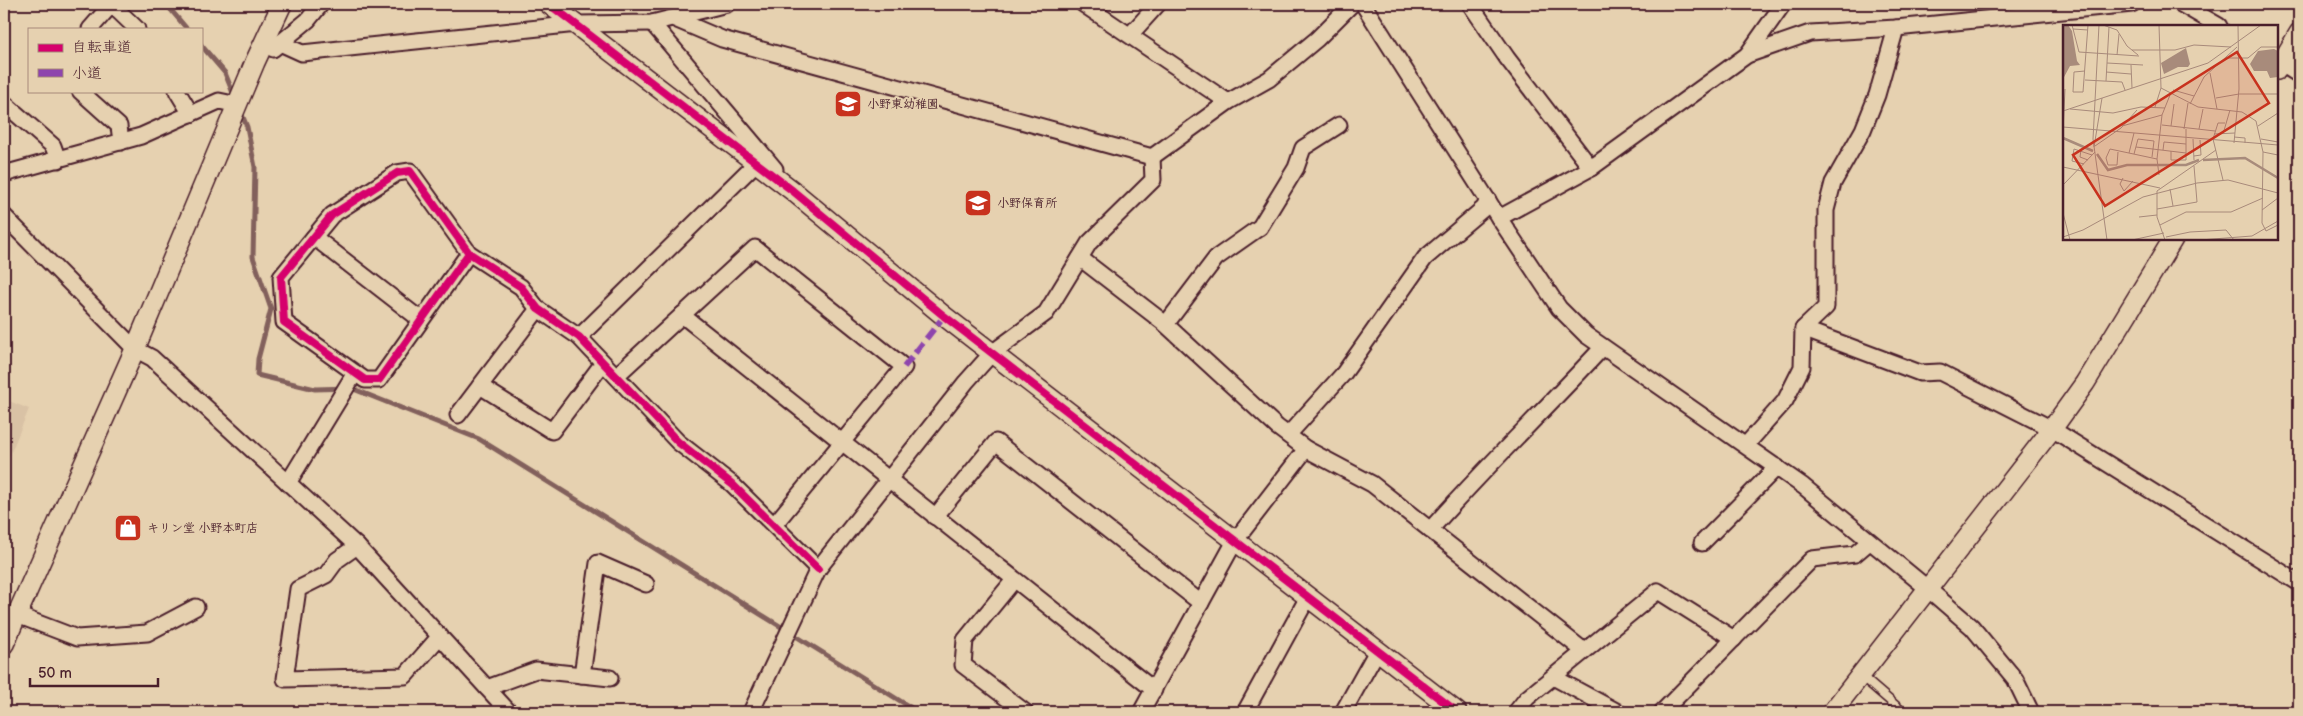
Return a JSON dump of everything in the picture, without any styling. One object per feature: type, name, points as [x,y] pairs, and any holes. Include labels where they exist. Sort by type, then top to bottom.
[{"type":"street","points":[[91,28],[112,4],[136,28]]},
{"type":"street","points":[[4,644],[135,349],[255,62],[282,4]]},
{"type":"street","points":[[255,62],[308,20],[321,4]]},
{"type":"street","points":[[549,4],[793,191],[992,353],[1456,712]]},
{"type":"street","points":[[280,43],[302,53],[577,24],[652,23],[675,19],[727,4]]},
{"type":"street","points":[[1083,4],[1228,102]]},
{"type":"street","points":[[1130,35],[1158,4]]},
{"type":"street","points":[[1152,157],[1228,102],[1269,79],[1317,39],[1352,4]]},
{"type":"street","points":[[1364,4],[1499,218],[1560,308],[1586,335],[1746,444],[1803,486],[1868,542],[1927,588],[1972,627],[2015,679],[2031,712]]},
{"type":"street","points":[[1470,4],[1506,58],[1591,168]]},
{"type":"street","points":[[1747,55],[1784,4]]},
{"type":"street","points":[[1499,218],[1591,168],[1747,55],[1810,33],[1896,28],[2132,4]]},
{"type":"street","points":[[2181,4],[2217,25]]},
{"type":"street","points":[[675,19],[722,38],[1152,157]]},
{"type":"street","points":[[652,23],[793,191]]},
{"type":"street","points":[[1746,444],[1785,401],[1802,367],[1803,329],[1826,307],[1826,210],[1833,183],[1863,130],[1877,96],[1896,28]]},
{"type":"street","points":[[2299,33],[2278,64],[2299,75]]},
{"type":"street","points":[[81,92],[119,126],[121,142]]},
{"type":"street","points":[[178,92],[191,114]]},
{"type":"street","points":[[4,174],[142,136],[219,100],[238,105]]},
{"type":"street","points":[[4,103],[53,146],[58,160]]},
{"type":"street","points":[[1166,324],[1216,258],[1260,227],[1296,168],[1303,148],[1339,125]]},
{"type":"street","points":[[751,712],[818,569],[966,382],[992,353],[1046,313],[1088,243],[1153,180],[1152,157]]},
{"type":"street","points":[[579,337],[756,163]]},
{"type":"street","points":[[469,253],[379,380],[365,380],[284,322],[281,277],[332,215],[396,173],[410,171],[469,253],[521,287],[538,309],[579,337],[678,442],[732,484],[818,569]]},
{"type":"street","points":[[1288,435],[1344,373],[1424,258],[1484,208],[1488,200]]},
{"type":"street","points":[[4,216],[135,349],[152,358],[357,546],[509,712]]},
{"type":"street","points":[[314,237],[421,320]]},
{"type":"street","points":[[1832,712],[2086,383],[2172,240]]},
{"type":"street","points":[[616,376],[755,248],[904,367],[774,525]]},
{"type":"street","points":[[1080,258],[1166,324],[1288,435],[1306,449],[1372,484],[1584,651]]},
{"type":"street","points":[[458,415],[538,309]]},
{"type":"street","points":[[682,315],[1154,690]]},
{"type":"street","points":[[1803,329],[1920,373],[1940,372],[2052,429],[2299,583]]},
{"type":"street","points":[[1430,530],[1474,480],[1550,404],[1603,347]]},
{"type":"street","points":[[480,386],[552,431],[603,363]]},
{"type":"street","points":[[288,483],[355,373]]},
{"type":"street","points":[[935,517],[996,442],[1201,603]]},
{"type":"street","points":[[1141,712],[1235,541],[1306,449]]},
{"type":"street","points":[[1702,543],[1777,467]]},
{"type":"street","points":[[1662,712],[1812,559],[1855,554],[1868,542]]},
{"type":"street","points":[[357,546],[337,560],[326,575],[298,589],[285,680],[405,676],[440,636]]},
{"type":"street","points":[[582,675],[598,563],[646,584]]},
{"type":"street","points":[[1014,580],[965,640],[963,665],[1025,712]]},
{"type":"street","points":[[1516,712],[1527,698],[1658,591],[1734,639]]},
{"type":"street","points":[[1245,712],[1308,597]]},
{"type":"street","points":[[17,615],[77,638],[147,633],[196,607]]},
{"type":"street","points":[[1343,712],[1377,651]]},
{"type":"street","points":[[487,688],[536,670],[610,678]]},
{"type":"street","points":[[1553,677],[1618,712]]},
{"type":"lane","points":[[1860,675],[1903,712]]},
{"type":"shaded area","points":[[4,399],[29,409],[4,469]]},
{"type":"waterway","points":[[166,4],[186,28]]},
{"type":"waterway","points":[[202,46],[225,73],[235,98]]},
{"type":"waterway","points":[[240,110],[247,127],[255,167],[253,257],[271,309],[258,359],[257,375],[315,389],[351,388],[479,439],[918,712]]},
{"type":"marked path","points":[[904,367],[944,316]]},
{"type":"cycle path","points":[[549,4],[793,191],[944,316],[1457,712]]},
{"type":"cycle path","points":[[469,253],[379,380],[365,380],[284,322],[281,277],[332,215],[397,173],[410,171],[469,253],[521,287],[538,309],[579,337],[678,442],[732,484],[818,569]]},
{"type":"place","name":"小野東幼稚園","points":[[848,104]]},
{"type":"place","name":"小野保育所","points":[[978,203]]},
{"type":"place","name":"キリン堂 小野本町店","points":[[128,528]]}]
